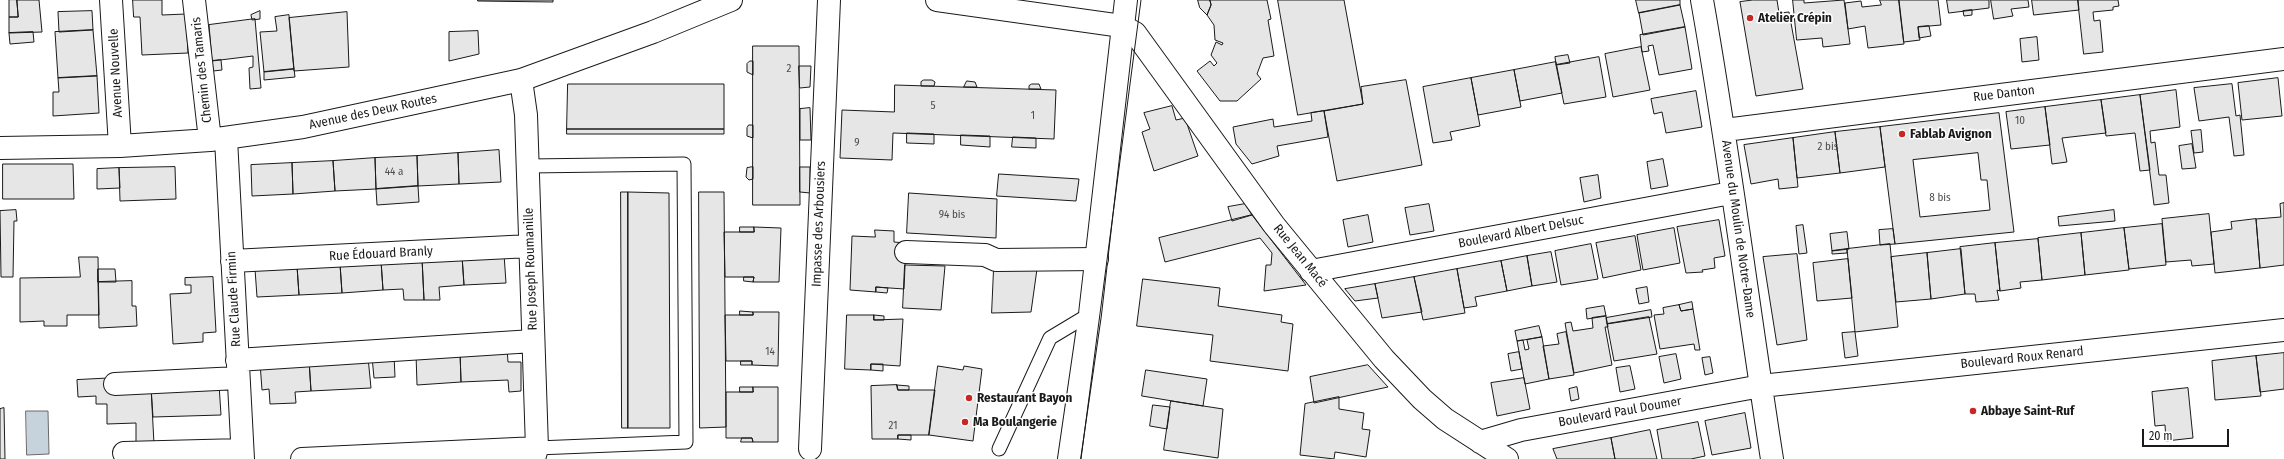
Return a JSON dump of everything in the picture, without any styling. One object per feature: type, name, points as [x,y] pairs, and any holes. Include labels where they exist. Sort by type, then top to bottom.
[{"type":"street","name":"Avenue Nouvelle","points":[[111,0],[120,146]]},
{"type":"street","name":"Chemin des Tamaris","points":[[194,0],[218,140]]},
{"type":"street","name":"Avenue des Deux Routes","points":[[0,148],[120,146],[218,140],[303,127],[521,80],[653,32],[731,0]]},
{"type":"street","name":"Impasse des Arbousiers","points":[[810,449],[828,0]]},
{"type":"street","points":[[937,0],[1122,26]]},
{"type":"street","points":[[1069,459],[1090,314],[1126,0]]},
{"type":"street","name":"Avenue du Moulin de Notre-Dame","points":[[1702,0],[1725,130],[1731,192],[1772,459]]},
{"type":"street","name":"Rue Jean Macé","points":[[1122,26],[1135,33],[1274,225],[1384,359],[1422,399],[1445,419],[1507,459]]},
{"type":"street","name":"Rue Danton","points":[[1725,130],[2284,59]]},
{"type":"street","name":"Rue Joseph Roumanille","points":[[521,80],[526,115],[528,166],[535,454]]},
{"type":"street","name":"Rue Claude Firmin","points":[[218,140],[232,261],[243,454]]},
{"type":"street","name":"Boulevard Albert Delsuc","points":[[1311,271],[1731,192]]},
{"type":"street","name":"Rue Édouard Branly","points":[[232,261],[530,246]]},
{"type":"street","points":[[906,252],[985,255],[996,260],[1096,259]]},
{"type":"street","name":"Boulevard Roux Renard","points":[[1761,386],[2284,330]]},
{"type":"street","points":[[115,384],[238,369],[533,341]]},
{"type":"street","name":"Boulevard Paul Doumer","points":[[1480,442],[1521,430],[1761,386]]},
{"type":"street","points":[[124,454],[243,454]]},
{"type":"street","points":[[302,459],[535,454]]},
{"type":"lane","points":[[528,166],[684,164],[686,442],[535,454]]},
{"type":"lane","points":[[999,449],[1050,338],[1090,314]]},
{"type":"shaded area","points":[[26,411],[48,411],[49,454],[27,455]]},
{"type":"building","points":[[9,0],[17,0],[18,17],[9,17]]},
{"type":"building","points":[[17,0],[39,0],[42,32],[9,33],[9,17],[18,17]]},
{"type":"building","points":[[133,0],[162,0],[162,15],[186,14],[188,53],[142,55],[140,17],[134,17]]},
{"type":"building","points":[[553,0],[553,2],[478,1]]},
{"type":"building","points":[[1198,0],[1210,0],[1211,5],[1207,15],[1200,8]]},
{"type":"building","points":[[1210,0],[1267,0],[1271,19],[1268,20],[1274,56],[1263,58],[1257,74],[1261,79],[1237,101],[1220,101],[1197,71],[1210,61],[1214,66],[1217,63],[1211,55],[1216,42],[1222,45],[1223,43],[1215,40],[1214,25],[1207,15],[1211,5]]},
{"type":"building","points":[[1278,0],[1344,0],[1363,104],[1298,115]]},
{"type":"building","points":[[1636,0],[1680,0],[1680,5],[1639,13]]},
{"type":"building","points":[[1753,0],[1777,0],[1779,13],[1789,12],[1803,89],[1756,96],[1740,2]]},
{"type":"building","points":[[1793,0],[1804,0],[1804,3],[1844,0],[1850,44],[1823,47],[1822,38],[1797,40]]},
{"type":"building","points":[[1880,0],[1899,0],[1904,44],[1868,48],[1865,26],[1848,29],[1845,3],[1861,1],[1862,7],[1881,5]]},
{"type":"building","points":[[1899,0],[1938,0],[1941,25],[1918,27],[1920,40],[1904,42]]},
{"type":"building","points":[[1947,0],[1989,0],[1989,8],[1949,13]]},
{"type":"building","points":[[1991,0],[2028,0],[2029,7],[2011,9],[2013,16],[1994,19]]},
{"type":"building","points":[[2032,0],[2078,0],[2079,10],[2034,15]]},
{"type":"building","points":[[2078,0],[2118,0],[2119,6],[2113,7],[2113,10],[2093,12],[2094,21],[2100,20],[2103,52],[2084,54]]},
{"type":"building","points":[[1680,5],[1685,27],[1643,35],[1639,13]]},
{"type":"building","points":[[1972,10],[1972,15],[1964,16],[1963,11]]},
{"type":"building","points":[[92,11],[93,30],[59,32],[58,12]]},
{"type":"building","points":[[260,11],[260,19],[252,20],[251,15]]},
{"type":"building","points":[[347,12],[349,67],[294,71],[289,18]]},
{"type":"building","points":[[289,15],[294,69],[264,72],[260,32],[277,31],[275,17]]},
{"type":"building","points":[[255,19],[261,88],[250,89],[249,68],[253,67],[253,56],[212,61],[209,25]]},
{"type":"building","points":[[1929,26],[1931,36],[1919,38],[1918,27]]},
{"type":"building","points":[[1685,27],[1692,69],[1659,75],[1653,45],[1648,46],[1649,51],[1642,52],[1640,35]]},
{"type":"building","points":[[93,30],[97,76],[58,78],[55,32]]},
{"type":"building","points":[[478,31],[479,54],[449,61],[449,32]]},
{"type":"building","points":[[33,32],[34,42],[10,44],[9,33]]},
{"type":"building","points":[[2037,37],[2039,60],[2022,62],[2020,39]]},
{"type":"building","points":[[753,46],[799,46],[800,205],[753,205]]},
{"type":"building","points":[[1641,47],[1650,90],[1613,97],[1605,54]]},
{"type":"building","points":[[1568,55],[1570,63],[1556,65],[1555,57]]},
{"type":"building","points":[[1599,57],[1606,97],[1564,104],[1556,65]]},
{"type":"building","points":[[221,60],[222,70],[213,71],[212,61]]},
{"type":"building","points":[[750,61],[753,61],[753,75],[747,72],[747,64]]},
{"type":"building","points":[[1556,62],[1562,93],[1520,101],[1514,70]]},
{"type":"building","points":[[799,66],[811,66],[810,87],[800,88]]},
{"type":"building","points":[[294,69],[295,77],[264,80],[264,72]]},
{"type":"building","points":[[1514,70],[1521,107],[1478,115],[1471,78]]},
{"type":"building","points":[[97,76],[99,113],[53,116],[53,92],[59,92],[58,78]]},
{"type":"building","points":[[1471,78],[1480,126],[1450,132],[1452,140],[1433,143],[1423,87]]},
{"type":"building","points":[[2278,78],[2282,116],[2242,120],[2238,83]]},
{"type":"building","points":[[924,80],[932,80],[935,82],[934,86],[921,86],[921,82]]},
{"type":"building","points":[[1406,80],[1422,165],[1337,181],[1324,111],[1363,104],[1361,87]]},
{"type":"building","points":[[967,81],[975,82],[977,87],[964,87]]},
{"type":"building","points":[[568,84],[724,84],[724,129],[567,129]]},
{"type":"building","points":[[1032,84],[1039,84],[1041,89],[1029,89],[1029,86]]},
{"type":"building","points":[[2232,84],[2236,116],[2240,115],[2244,155],[2234,156],[2229,117],[2199,121],[2194,88]]},
{"type":"building","points":[[895,85],[1056,90],[1054,139],[893,133],[892,160],[840,158],[842,110],[894,112]]},
{"type":"building","points":[[2176,90],[2180,127],[2150,131],[2151,143],[2155,142],[2159,175],[2166,175],[2169,203],[2154,205],[2140,95]]},
{"type":"building","points":[[1696,91],[1702,127],[1666,133],[1662,112],[1654,114],[1651,99]]},
{"type":"building","points":[[2140,95],[2150,170],[2140,171],[2135,133],[2106,136],[2101,100]]},
{"type":"building","points":[[2101,100],[2106,133],[2062,138],[2067,162],[2052,164],[2045,107]]},
{"type":"building","points":[[1172,106],[1176,120],[1185,118],[1198,156],[1154,171],[1142,132],[1150,129],[1144,113]]},
{"type":"building","points":[[2045,107],[2050,145],[2011,149],[2006,112]]},
{"type":"building","points":[[810,108],[811,140],[800,140],[800,109]]},
{"type":"building","points":[[1324,111],[1328,137],[1277,146],[1279,156],[1252,164],[1236,144],[1233,127],[1273,119],[1274,127],[1312,121],[1311,113]]},
{"type":"building","points":[[1999,113],[2014,232],[1895,244],[1880,127]],"holes":[[[1978,153],[1981,180],[1987,180],[1990,210],[1920,217],[1913,160]]]},
{"type":"building","points":[[749,125],[753,125],[753,138],[747,136],[747,128]]},
{"type":"building","points":[[1880,127],[1885,167],[1840,173],[1835,132]]},
{"type":"building","points":[[567,129],[724,129],[724,134],[567,134]]},
{"type":"building","points":[[2201,130],[2203,152],[2194,153],[2191,131]]},
{"type":"building","points":[[1835,132],[1840,173],[1797,178],[1793,138]]},
{"type":"building","points":[[907,133],[934,134],[934,144],[907,143]]},
{"type":"building","points":[[961,135],[990,136],[990,147],[961,145]]},
{"type":"building","points":[[1013,137],[1036,138],[1036,148],[1012,147]]},
{"type":"building","points":[[1793,138],[1798,187],[1779,189],[1778,179],[1751,184],[1744,145]]},
{"type":"building","points":[[2192,144],[2196,168],[2182,169],[2179,146]]},
{"type":"building","points":[[499,150],[501,182],[459,184],[458,153]]},
{"type":"building","points":[[458,153],[459,184],[418,186],[417,156]]},
{"type":"building","points":[[417,156],[418,186],[376,189],[375,158]]},
{"type":"building","points":[[375,158],[376,189],[335,191],[333,161]]},
{"type":"building","points":[[1663,159],[1668,186],[1651,189],[1647,162]]},
{"type":"building","points":[[333,161],[335,191],[293,194],[292,163]]},
{"type":"building","points":[[292,163],[293,194],[252,196],[251,165]]},
{"type":"building","points":[[3,164],[73,164],[74,199],[3,199]]},
{"type":"building","points":[[175,167],[176,199],[120,201],[119,168]]},
{"type":"building","points":[[753,167],[753,179],[749,180],[746,177],[747,168]]},
{"type":"building","points":[[800,167],[810,167],[810,193],[800,192]]},
{"type":"building","points":[[119,168],[120,188],[97,189],[97,169]]},
{"type":"building","points":[[999,174],[1079,179],[1076,201],[997,196]]},
{"type":"building","points":[[1598,175],[1601,198],[1584,202],[1580,178]]},
{"type":"building","points":[[418,186],[419,202],[377,205],[376,189]]},
{"type":"building","points":[[621,192],[628,192],[628,428],[622,428]]},
{"type":"building","points":[[628,192],[669,193],[670,428],[628,428]]},
{"type":"building","points":[[699,192],[724,192],[726,427],[700,428]]},
{"type":"building","points":[[909,193],[997,199],[996,238],[907,233]]},
{"type":"building","points":[[2284,203],[2284,265],[2260,268],[2256,219],[2281,217],[2280,204]]},
{"type":"building","points":[[1245,204],[1252,215],[1232,221],[1228,207]]},
{"type":"building","points":[[1429,204],[1434,231],[1410,235],[1405,208]]},
{"type":"building","points":[[16,210],[17,221],[14,221],[13,277],[1,277],[0,211]]},
{"type":"building","points":[[2114,210],[2115,221],[2059,226],[2058,217]]},
{"type":"building","points":[[2209,214],[2214,264],[2192,266],[2191,260],[2166,262],[2162,219]]},
{"type":"building","points":[[1252,215],[1306,285],[1264,291],[1266,265],[1271,265],[1272,253],[1260,238],[1165,262],[1159,238]]},
{"type":"building","points":[[1368,215],[1373,242],[1348,247],[1343,220]]},
{"type":"building","points":[[2256,219],[2260,268],[2215,273],[2211,232],[2232,229],[2231,222]]},
{"type":"building","points":[[1719,220],[1725,256],[1714,258],[1715,268],[1702,270],[1703,272],[1686,273],[1677,227]]},
{"type":"building","points":[[2162,224],[2166,265],[2129,269],[2124,228]]},
{"type":"building","points":[[1803,225],[1807,253],[1799,254],[1796,226]]},
{"type":"building","points":[[740,227],[754,227],[754,232],[740,232]]},
{"type":"building","points":[[754,227],[781,228],[779,282],[753,282],[754,277],[725,277],[724,232],[754,232]]},
{"type":"building","points":[[1674,228],[1680,263],[1643,270],[1637,235]]},
{"type":"building","points":[[2124,228],[2129,270],[2085,275],[2081,233]]},
{"type":"building","points":[[1893,229],[1895,244],[1880,245],[1879,230]]},
{"type":"building","points":[[875,230],[894,231],[894,242],[906,243],[904,289],[876,287],[876,292],[850,290],[852,236],[875,237]]},
{"type":"building","points":[[1847,232],[1849,249],[1832,251],[1830,234]]},
{"type":"building","points":[[2081,233],[2085,275],[2042,280],[2038,238]]},
{"type":"building","points":[[1635,236],[1641,270],[1603,278],[1596,243]]},
{"type":"building","points":[[2038,239],[2042,280],[2020,282],[2021,288],[2000,291],[1995,243]]},
{"type":"building","points":[[1995,243],[2000,291],[1997,290],[1999,300],[1976,302],[1975,294],[1965,294],[1960,247]]},
{"type":"building","points":[[1591,244],[1598,279],[1561,285],[1555,251]]},
{"type":"building","points":[[1890,244],[1898,327],[1855,332],[1847,249]]},
{"type":"building","points":[[1847,249],[1847,253],[1832,254],[1832,251]]},
{"type":"building","points":[[1961,249],[1965,294],[1931,299],[1927,253]]},
{"type":"building","points":[[1551,252],[1557,282],[1532,286],[1527,256]]},
{"type":"building","points":[[1927,253],[1931,299],[1896,302],[1891,257]]},
{"type":"building","points":[[504,254],[506,283],[464,285],[462,256]]},
{"type":"building","points":[[1797,254],[1807,340],[1777,345],[1763,257]]},
{"type":"building","points":[[462,256],[464,285],[439,287],[440,300],[424,300],[422,258]]},
{"type":"building","points":[[1527,256],[1532,286],[1507,291],[1501,261]]},
{"type":"building","points":[[79,257],[98,257],[99,315],[67,315],[67,326],[44,326],[44,321],[20,322],[20,278],[80,277]]},
{"type":"building","points":[[422,258],[424,300],[404,300],[403,289],[383,290],[381,261]]},
{"type":"building","points":[[1848,259],[1852,298],[1817,301],[1813,263]]},
{"type":"building","points":[[381,261],[383,290],[342,293],[340,264]]},
{"type":"building","points":[[1501,261],[1507,291],[1475,297],[1477,306],[1464,308],[1457,269]]},
{"type":"building","points":[[340,264],[342,293],[299,295],[297,266]]},
{"type":"building","points":[[905,265],[945,266],[941,310],[903,308]]},
{"type":"building","points":[[297,266],[299,295],[257,297],[255,269]]},
{"type":"building","points":[[994,268],[1037,269],[1031,312],[992,313]]},
{"type":"building","points":[[98,269],[115,269],[116,282],[98,282]]},
{"type":"building","points":[[1457,269],[1465,313],[1423,320],[1414,277]]},
{"type":"building","points":[[213,277],[216,332],[203,333],[203,342],[173,344],[170,294],[191,293],[191,285],[185,285],[185,278]]},
{"type":"building","points":[[744,277],[754,277],[753,282],[744,281]]},
{"type":"building","points":[[1414,277],[1422,312],[1382,318],[1375,284]]},
{"type":"building","points":[[1143,279],[1220,288],[1218,306],[1282,315],[1281,322],[1293,324],[1288,371],[1210,361],[1213,335],[1137,326]]},
{"type":"building","points":[[132,281],[132,306],[136,306],[137,326],[99,328],[98,282]]},
{"type":"building","points":[[1375,284],[1378,298],[1355,301],[1345,289]]},
{"type":"building","points":[[876,287],[888,288],[887,293],[876,292]]},
{"type":"building","points":[[1647,287],[1649,302],[1639,304],[1636,289]]},
{"type":"building","points":[[1692,302],[1693,309],[1681,311],[1679,305]]},
{"type":"building","points":[[1679,305],[1681,311],[1693,309],[1700,350],[1695,350],[1694,344],[1660,349],[1654,315],[1664,314],[1663,308]]},
{"type":"building","points":[[1604,306],[1606,316],[1587,319],[1586,309]]},
{"type":"building","points":[[1651,310],[1652,317],[1607,324],[1606,318]]},
{"type":"building","points":[[740,311],[753,312],[753,315],[740,315]]},
{"type":"building","points":[[753,312],[779,312],[778,366],[752,365],[752,361],[726,361],[725,315],[753,315]]},
{"type":"building","points":[[847,315],[874,315],[874,320],[903,319],[900,366],[871,364],[871,370],[845,369]]},
{"type":"building","points":[[874,315],[884,316],[884,320],[874,320]]},
{"type":"building","points":[[1606,316],[1608,327],[1605,327],[1612,365],[1574,373],[1565,323],[1571,322],[1573,331],[1593,328],[1592,318]]},
{"type":"building","points":[[1649,317],[1657,354],[1614,361],[1607,324]]},
{"type":"building","points":[[1539,326],[1542,337],[1517,341],[1515,331]]},
{"type":"building","points":[[1566,332],[1574,375],[1549,379],[1543,346],[1559,344],[1557,334]]},
{"type":"building","points":[[1855,332],[1858,356],[1845,358],[1842,333]]},
{"type":"building","points":[[1542,337],[1549,379],[1525,384],[1517,341],[1523,340],[1525,350],[1529,349],[1527,340]]},
{"type":"building","points":[[507,348],[508,362],[521,362],[521,391],[509,392],[508,380],[461,382],[460,351]]},
{"type":"building","points":[[460,351],[461,382],[417,385],[416,354]]},
{"type":"building","points":[[1519,352],[1522,369],[1511,371],[1508,354]]},
{"type":"building","points":[[2284,353],[2284,389],[2260,392],[2256,356]]},
{"type":"building","points":[[1676,354],[1681,379],[1664,383],[1659,357]]},
{"type":"building","points":[[394,355],[395,377],[374,378],[372,357]]},
{"type":"building","points":[[2256,356],[2261,396],[2215,400],[2212,361]]},
{"type":"building","points":[[368,357],[371,388],[311,391],[309,360]]},
{"type":"building","points":[[1710,357],[1713,373],[1705,375],[1702,358]]},
{"type":"building","points":[[309,360],[311,391],[295,392],[296,403],[270,404],[269,389],[262,390],[260,363]]},
{"type":"building","points":[[741,361],[752,361],[752,365],[741,365]]},
{"type":"building","points":[[871,364],[883,364],[883,371],[871,370]]},
{"type":"building","points":[[1368,365],[1388,387],[1314,403],[1310,377]]},
{"type":"building","points":[[938,366],[963,370],[964,366],[982,369],[973,441],[929,435]]},
{"type":"building","points":[[1630,366],[1635,389],[1620,392],[1616,368]]},
{"type":"building","points":[[1146,370],[1207,379],[1203,406],[1142,396]]},
{"type":"building","points":[[110,378],[151,387],[154,444],[136,445],[136,423],[107,424],[107,404],[96,404],[96,396],[78,397],[77,380]]},
{"type":"building","points":[[1524,378],[1530,409],[1497,416],[1491,383]]},
{"type":"building","points":[[219,384],[221,415],[153,417],[151,387]]},
{"type":"building","points":[[897,385],[898,390],[935,390],[929,435],[898,435],[898,439],[872,439],[871,386]]},
{"type":"building","points":[[897,385],[909,386],[909,390],[898,390]]},
{"type":"building","points":[[740,387],[753,387],[753,392],[740,392]]},
{"type":"building","points":[[753,387],[778,387],[778,442],[753,442],[752,438],[726,438],[726,392],[753,392]]},
{"type":"building","points":[[1577,387],[1579,399],[1571,401],[1569,389]]},
{"type":"building","points":[[2188,388],[2193,438],[2166,441],[2165,425],[2155,426],[2152,392]]},
{"type":"building","points":[[1339,397],[1339,409],[1364,413],[1362,429],[1370,430],[1366,457],[1335,452],[1334,459],[1300,455],[1305,404]]},
{"type":"building","points":[[1171,401],[1223,409],[1218,458],[1164,450]]},
{"type":"building","points":[[1153,405],[1170,407],[1167,429],[1150,426]]},
{"type":"building","points":[[4,408],[5,459],[0,459],[0,409]]},
{"type":"building","points":[[1745,413],[1751,448],[1712,455],[1705,421]]},
{"type":"building","points":[[1698,422],[1705,456],[1691,459],[1662,459],[1657,430]]},
{"type":"building","points":[[1650,430],[1657,459],[1615,459],[1611,438]]},
{"type":"building","points":[[898,435],[911,435],[911,440],[898,439]]},
{"type":"building","points":[[742,438],[752,438],[753,442],[741,442]]},
{"type":"building","points":[[1611,438],[1615,459],[1557,459],[1553,449]]},
{"type":"tram line","points":[[1081,459],[1141,0]]},
{"type":"place","name":"Atelier Crépin","points":[[1750,18]]},
{"type":"place","name":"Fablab Avignon","points":[[1902,134]]},
{"type":"place","name":"Restaurant Bayon","points":[[969,398]]},
{"type":"place","name":"Abbaye Saint-Ruf","points":[[1973,411]]},
{"type":"place","name":"Ma Boulangerie","points":[[965,422]]}]
